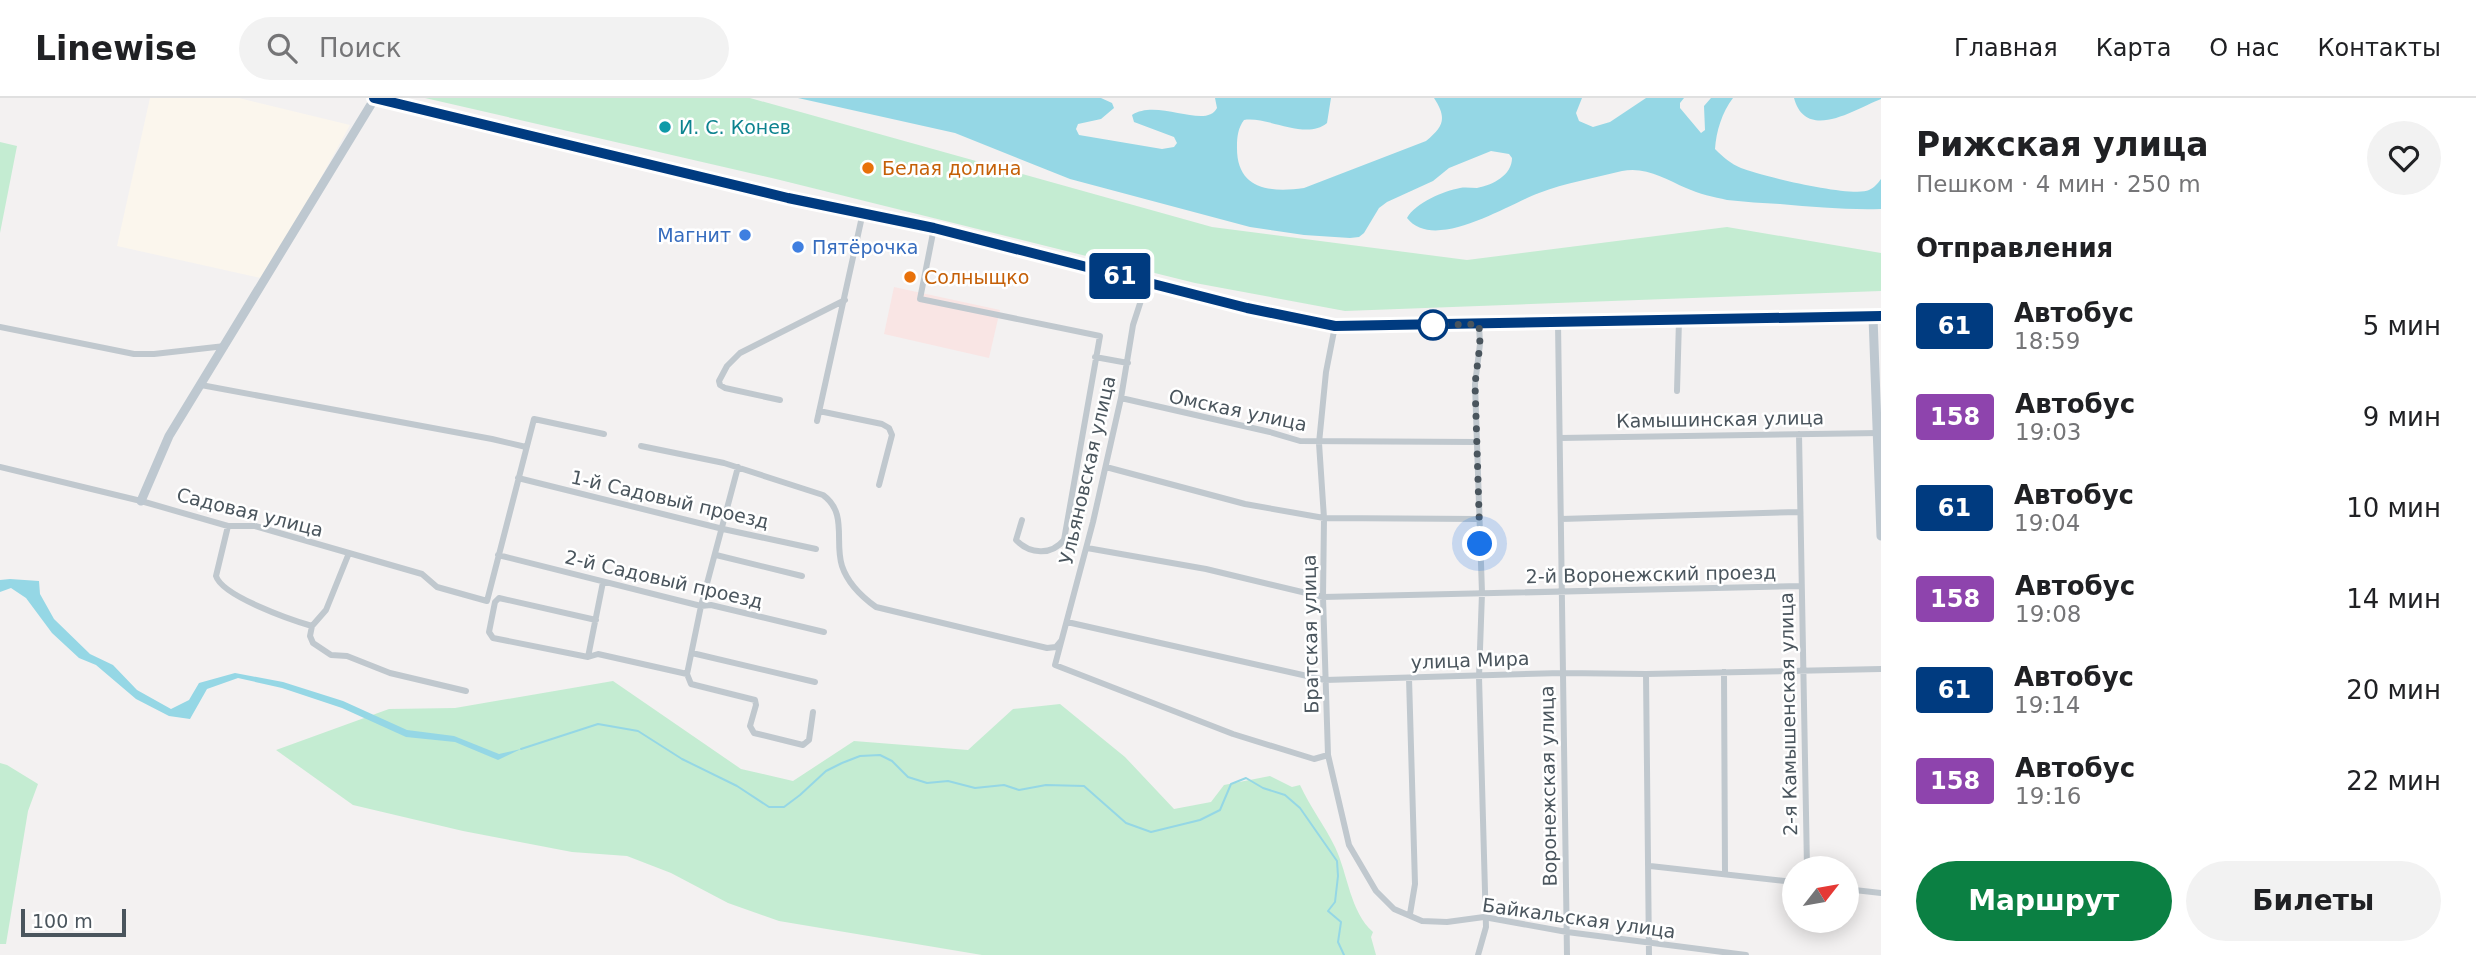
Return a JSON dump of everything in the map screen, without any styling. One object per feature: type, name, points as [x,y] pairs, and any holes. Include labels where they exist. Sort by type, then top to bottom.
[{"type":"main road","points":[[375,98],[788,198],[934,228],[1247,308],[1335,326],[1877,316]]},
{"type":"street","points":[[141,500],[169,436],[375,98]]},
{"type":"street","points":[[817,421],[863,212]]},
{"type":"street","points":[[934,228],[920,299],[1100,336],[1064,540],[1051,551],[1023,547],[1016,540],[1022,520]]},
{"type":"street","name":"Ульяновская улица","points":[[1147,282],[1133,325],[1121,398],[1087,548],[1055,665],[1233,734],[1314,759],[1328,755]]},
{"type":"street","points":[[780,400],[725,388],[719,381],[727,366],[740,353],[845,300]]},
{"type":"street","points":[[1877,316],[1881,536]]},
{"type":"street","points":[[1677,391],[1679,320]]},
{"type":"street","name":"Воронежская улица","points":[[1558,323],[1567,955]]},
{"type":"street","points":[[1478,955],[1486,927],[1479,677],[1482,593],[1475,384],[1480,344],[1479,324]]},
{"type":"street","name":"Братская улица","points":[[1335,326],[1326,372],[1319,443],[1324,518],[1323,597],[1328,755],[1349,845],[1382,899],[1394,909],[1410,914]]},
{"type":"street","points":[[0,327],[134,354],[225,346]]},
{"type":"street","points":[[1096,357],[1128,363]]},
{"type":"street","points":[[201,386],[526,447]]},
{"type":"street","name":"Омская улица","points":[[1121,398],[1300,441],[1477,442]]},
{"type":"street","points":[[819,411],[882,424],[889,428],[892,435],[879,485]]},
{"type":"street","points":[[498,555],[534,419],[604,434]]},
{"type":"street","name":"Камышинская улица","points":[[1560,438],[1880,433]]},
{"type":"street","name":"2-я Камышенская улица","points":[[1799,434],[1807,856]]},
{"type":"street","points":[[641,446],[738,467],[814,491],[829,500],[840,524],[842,566],[859,596],[876,607],[1047,648],[1056,647],[1062,639]]},
{"type":"street","name":"Садовая улица","points":[[0,467],[141,500],[228,526],[255,526],[422,575],[437,587],[487,601],[498,555]]},
{"type":"street","points":[[738,467],[701,606],[687,674],[691,684],[755,700],[750,726],[754,733],[803,744],[809,740],[813,712]]},
{"type":"street","points":[[1105,467],[1245,503],[1324,518],[1478,519]]},
{"type":"street","name":"1-й Садовый проезд","points":[[518,478],[816,549]]},
{"type":"street","points":[[1561,519],[1799,512]]},
{"type":"street","points":[[228,526],[216,576],[222,586],[273,614],[312,626]]},
{"type":"street","name":"2-й Воронежский проезд","points":[[1087,548],[1206,569],[1323,597],[1801,586]]},
{"type":"street","points":[[349,553],[326,610],[312,626],[310,636],[313,643],[331,656],[347,656],[390,673],[466,691]]},
{"type":"street","name":"2-й Садовый проезд","points":[[498,555],[701,606],[711,605],[824,632]]},
{"type":"street","points":[[716,555],[803,576]]},
{"type":"street","points":[[588,657],[603,582]]},
{"type":"street","points":[[596,620],[499,598],[495,603],[489,632],[493,638],[588,657],[598,654],[687,674]]},
{"type":"street","name":"улица Мира","points":[[1067,622],[1325,680],[1562,673],[1881,669]]},
{"type":"street","points":[[692,653],[815,682]]},
{"type":"street","points":[[1724,672],[1725,873]]},
{"type":"street","points":[[1646,674],[1649,955]]},
{"type":"street","points":[[1409,678],[1415,884],[1410,914]]},
{"type":"street","points":[[1650,866],[1782,880]]},
{"type":"street","points":[[1859,890],[1881,893]]},
{"type":"street","name":"Байкальская улица","points":[[1410,914],[1422,921],[1447,922],[1484,917],[1567,932],[1746,955]]},
{"type":"shaded area","points":[[150,98],[239,98],[350,125],[265,279],[117,246]]},
{"type":"shaded area","points":[[894,287],[1000,310],[989,358],[884,334]]},
{"type":"green space","points":[[425,98],[750,98],[1212,227],[1467,260],[1727,227],[1881,253],[1881,291],[1345,311],[1195,283],[776,179]]},
{"type":"green space","points":[[0,142],[17,146],[0,233]]},
{"type":"green space","points":[[613,681],[741,769],[793,781],[854,741],[968,750],[1013,709],[1060,704],[1125,757],[1174,809],[1211,802],[1224,785],[1270,776],[1292,787],[1300,785],[1335,847],[1359,914],[1373,932],[1371,937],[1376,955],[982,955],[779,921],[728,903],[671,873],[627,856],[572,852],[463,831],[353,805],[276,750],[389,709],[455,708]]},
{"type":"green space","points":[[0,763],[38,784],[28,811],[6,944],[0,944]]},
{"type":"water","points":[[798,98],[1101,98],[1112,103],[1114,108],[1101,119],[1078,124],[1076,129],[1079,135],[1162,149],[1174,147],[1177,143],[1174,137],[1134,122],[1132,115],[1155,110],[1203,116],[1211,114],[1217,108],[1215,98],[1331,98],[1327,123],[1318,128],[1298,129],[1254,120],[1244,120],[1242,123],[1237,146],[1242,171],[1257,185],[1279,190],[1304,188],[1426,141],[1437,131],[1442,121],[1441,111],[1434,98],[1582,98],[1576,113],[1579,121],[1593,127],[1610,122],[1646,98],[1684,98],[1680,108],[1701,133],[1705,130],[1704,106],[1711,98],[1733,98],[1720,122],[1715,149],[1727,160],[1741,168],[1767,176],[1845,191],[1869,190],[1881,179],[1881,209],[1727,200],[1696,192],[1655,174],[1631,170],[1549,189],[1472,223],[1453,228],[1435,230],[1419,227],[1407,218],[1416,207],[1438,195],[1460,188],[1483,187],[1495,182],[1509,169],[1512,158],[1509,154],[1491,151],[1449,168],[1433,181],[1387,202],[1379,208],[1359,237],[1304,235],[1250,227],[1070,179],[955,133]]},
{"type":"water","points":[[1794,98],[1881,99],[1846,115],[1820,120],[1809,118],[1800,111]]},
{"type":"water","points":[[0,580],[39,581],[40,594],[54,619],[90,654],[113,665],[137,690],[171,709],[189,700],[199,683],[235,673],[283,682],[343,701],[407,730],[454,736],[499,754],[521,749],[498,760],[455,742],[406,737],[342,708],[282,688],[238,678],[207,689],[190,719],[169,716],[136,699],[96,665],[79,658],[52,633],[26,598],[11,588],[0,592]]},
{"type":"waterway","points":[[521,749],[598,724],[638,731],[682,759],[737,786],[769,807],[784,807],[826,771],[842,763],[860,756],[880,755],[892,761],[908,777],[927,783],[948,781],[975,788],[1004,785],[1019,790],[1046,785],[1084,786],[1126,823],[1151,832],[1200,820],[1220,810],[1231,784],[1246,778],[1263,788],[1285,795],[1300,808],[1337,861],[1335,902],[1328,911],[1341,922],[1338,942],[1344,955]]},
{"type":"bus line","name":"61","points":[[374,98],[694,173],[788,198],[934,228],[1247,308],[1335,326],[1881,316]]},
{"type":"place","name":"И. С. Конев","points":[[665,127]]},
{"type":"place","name":"Белая долина","points":[[868,168]]},
{"type":"place","name":"Магнит","points":[[745,235]]},
{"type":"place","name":"Пятёрочка","points":[[798,247]]},
{"type":"place","name":"Солныщко","points":[[910,277]]},
{"type":"route","points":[[1433,325],[1479,324],[1480,344],[1475,384],[1480,544]]}]
